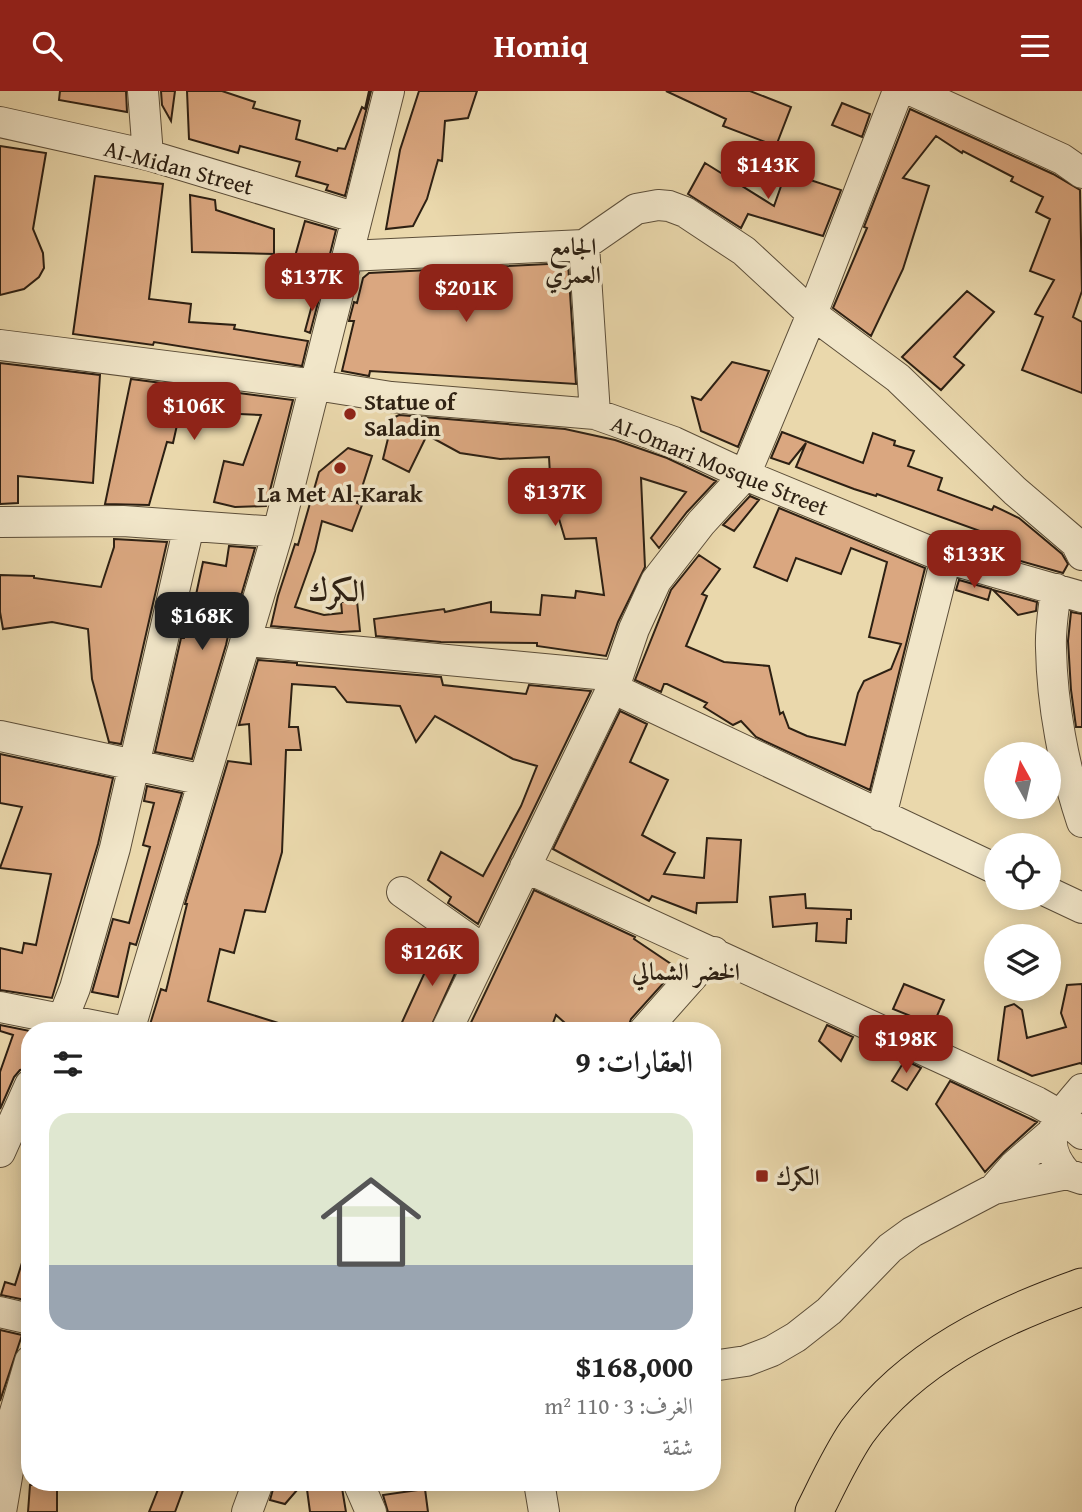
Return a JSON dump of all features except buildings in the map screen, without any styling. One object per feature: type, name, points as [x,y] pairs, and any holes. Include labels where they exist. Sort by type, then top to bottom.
[{"type":"main road","points":[[814,1512],[857,1433],[890,1395],[927,1363],[977,1331],[1038,1303],[1082,1287]]},
{"type":"main road","points":[[832,1512],[859,1465],[924,1387],[975,1351],[1082,1306]]},
{"type":"street","points":[[143,91],[148,155]]},
{"type":"street","points":[[132,1022],[278,532],[389,91]]},
{"type":"street","points":[[450,1022],[615,682],[634,629],[656,581],[701,523],[745,475],[813,314],[898,91]]},
{"type":"street","points":[[913,91],[1062,159],[1082,173]]},
{"type":"street","name":"AI-Midan Street","points":[[0,122],[148,155],[357,218]]},
{"type":"street","points":[[348,256],[584,245],[636,209],[669,206],[685,212],[744,251],[813,314],[898,378],[1015,491],[1076,543],[1082,555]]},
{"type":"street","points":[[584,245],[595,414]]},
{"type":"street","points":[[0,345],[316,385]]},
{"type":"street","name":"AI-Omari Mosque Street","points":[[316,385],[391,397],[595,414],[674,442],[745,475],[946,558],[1070,593]]},
{"type":"street","points":[[0,522],[123,521],[278,532]]},
{"type":"street","points":[[62,1022],[88,947],[134,767],[189,526]]},
{"type":"street","points":[[881,816],[946,558]]},
{"type":"street","points":[[1082,561],[1051,648],[1064,750],[1082,822]]},
{"type":"street","points":[[246,641],[615,682],[881,816],[984,863]]},
{"type":"street","points":[[0,736],[204,780]]},
{"type":"street","points":[[525,867],[714,953],[1082,1135]]},
{"type":"street","points":[[402,892],[484,950]]},
{"type":"street","points":[[1061,899],[1082,908]]},
{"type":"street","points":[[652,1022],[714,953]]},
{"type":"street","points":[[0,1007],[51,1022]]},
{"type":"street","points":[[994,1189],[1056,1123],[1082,1089]]},
{"type":"street","points":[[0,1152],[21,1105]]},
{"type":"street","points":[[1056,1123],[1053,1152],[1058,1164],[1074,1176]]},
{"type":"street","points":[[721,1365],[746,1361],[772,1351],[796,1336],[829,1311],[890,1248],[938,1217],[994,1189],[1074,1176]]},
{"type":"street","points":[[0,1312],[21,1317]]},
{"type":"street","points":[[1,1512],[21,1401]]},
{"type":"street","points":[[247,1512],[255,1491]]},
{"type":"street","points":[[362,1491],[371,1512]]},
{"type":"street","points":[[540,1491],[544,1512]]},
{"type":"place","name":"Statue of Saladin","points":[[350,414]]},
{"type":"place","name":"La Met Al-Karak","points":[[340,468]]},
{"type":"place","name":"الكرك","points":[[762,1176]]},
{"type":"district","name":"الجامع العمري","points":[[573,260]]},
{"type":"district","name":"الكرك","points":[[337,590]]},
{"type":"district","name":"الخضر الشمالي","points":[[686,971]]}]
